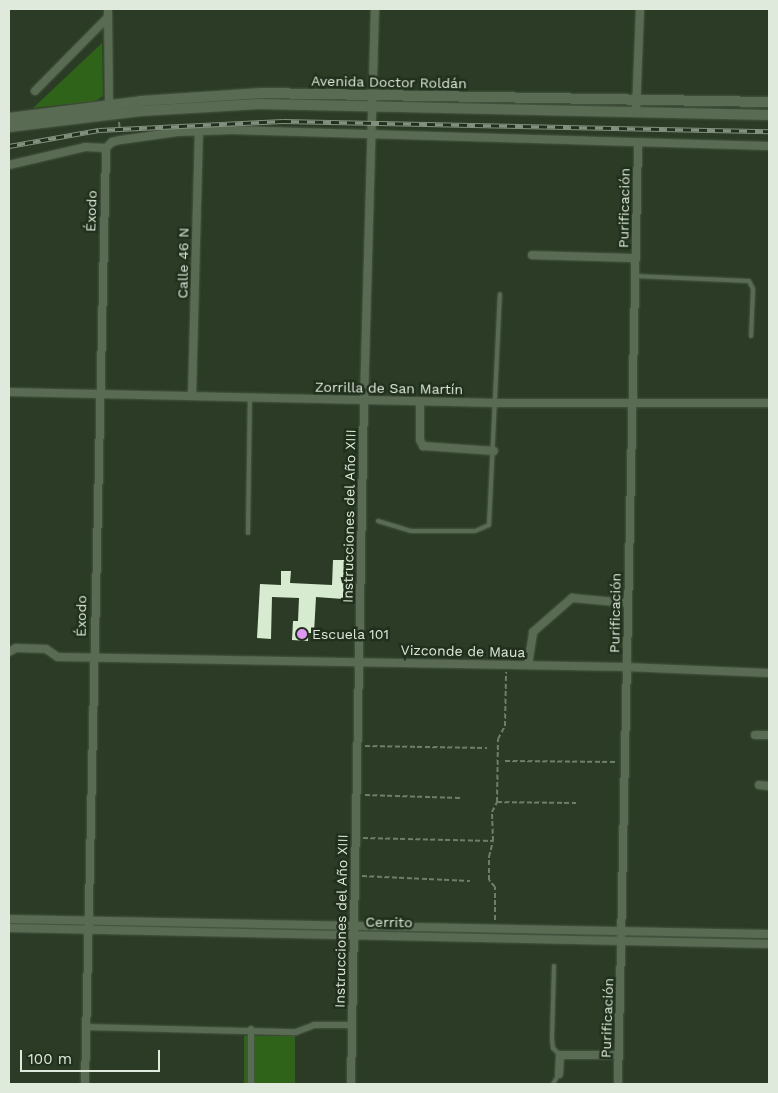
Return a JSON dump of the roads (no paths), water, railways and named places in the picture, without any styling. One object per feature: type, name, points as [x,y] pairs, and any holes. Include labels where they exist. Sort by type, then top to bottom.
[{"type":"street","points":[[108,9],[112,111]]},
{"type":"street","name":"Instrucciones del Año XIII","points":[[351,1084],[358,662],[370,133],[375,9]]},
{"type":"street","points":[[636,113],[640,9]]},
{"type":"street","points":[[35,91],[108,17]]},
{"type":"street","name":"Avenida Doctor Roldán","points":[[9,127],[200,96],[262,93],[769,102]]},
{"type":"street","name":"Avenida Doctor Roldán","points":[[9,118],[260,104],[636,113],[769,114]]},
{"type":"street","points":[[9,165],[85,148],[106,148],[112,142],[121,140],[199,131],[370,133],[769,146]]},
{"type":"street","name":"Calle 46 N","points":[[192,396],[199,131]]},
{"type":"street","name":"Purificación","points":[[618,1084],[638,143]]},
{"type":"street","name":"Éxodo","points":[[85,1084],[98,394],[106,148]]},
{"type":"street","points":[[532,256],[636,258]]},
{"type":"street","name":"Zorrilla de San Martín","points":[[9,392],[497,403],[769,403]]},
{"type":"street","points":[[420,401],[420,440],[424,446],[494,450]]},
{"type":"street","points":[[528,665],[533,632],[572,598],[627,603]]},
{"type":"street","name":"Vizconde de Maua","points":[[9,652],[16,648],[46,649],[58,657],[626,667],[769,673]]},
{"type":"street","points":[[756,735],[769,735]]},
{"type":"street","points":[[759,786],[769,786]]},
{"type":"street","name":"Cerrito","points":[[9,919],[769,934]]},
{"type":"street","name":"Cerrito","points":[[9,928],[769,944]]},
{"type":"street","points":[[86,1027],[251,1029],[296,1032],[314,1025],[352,1025]]},
{"type":"street","points":[[251,1029],[251,1084]]},
{"type":"street","points":[[560,1074],[560,1055],[618,1055]]},
{"type":"lane","points":[[635,276],[749,282],[752,289],[751,336]]},
{"type":"lane","points":[[378,521],[411,531],[486,528],[491,521],[500,294]]},
{"type":"lane","points":[[248,533],[250,398]]},
{"type":"lane","points":[[554,966],[552,1039],[553,1048],[560,1055]]},
{"type":"lane","points":[[553,1084],[560,1074]]},
{"type":"railway","points":[[9,146],[99,130],[283,121],[769,131]]},
{"type":"place","name":"Escuela 101","points":[[302,634]]}]
